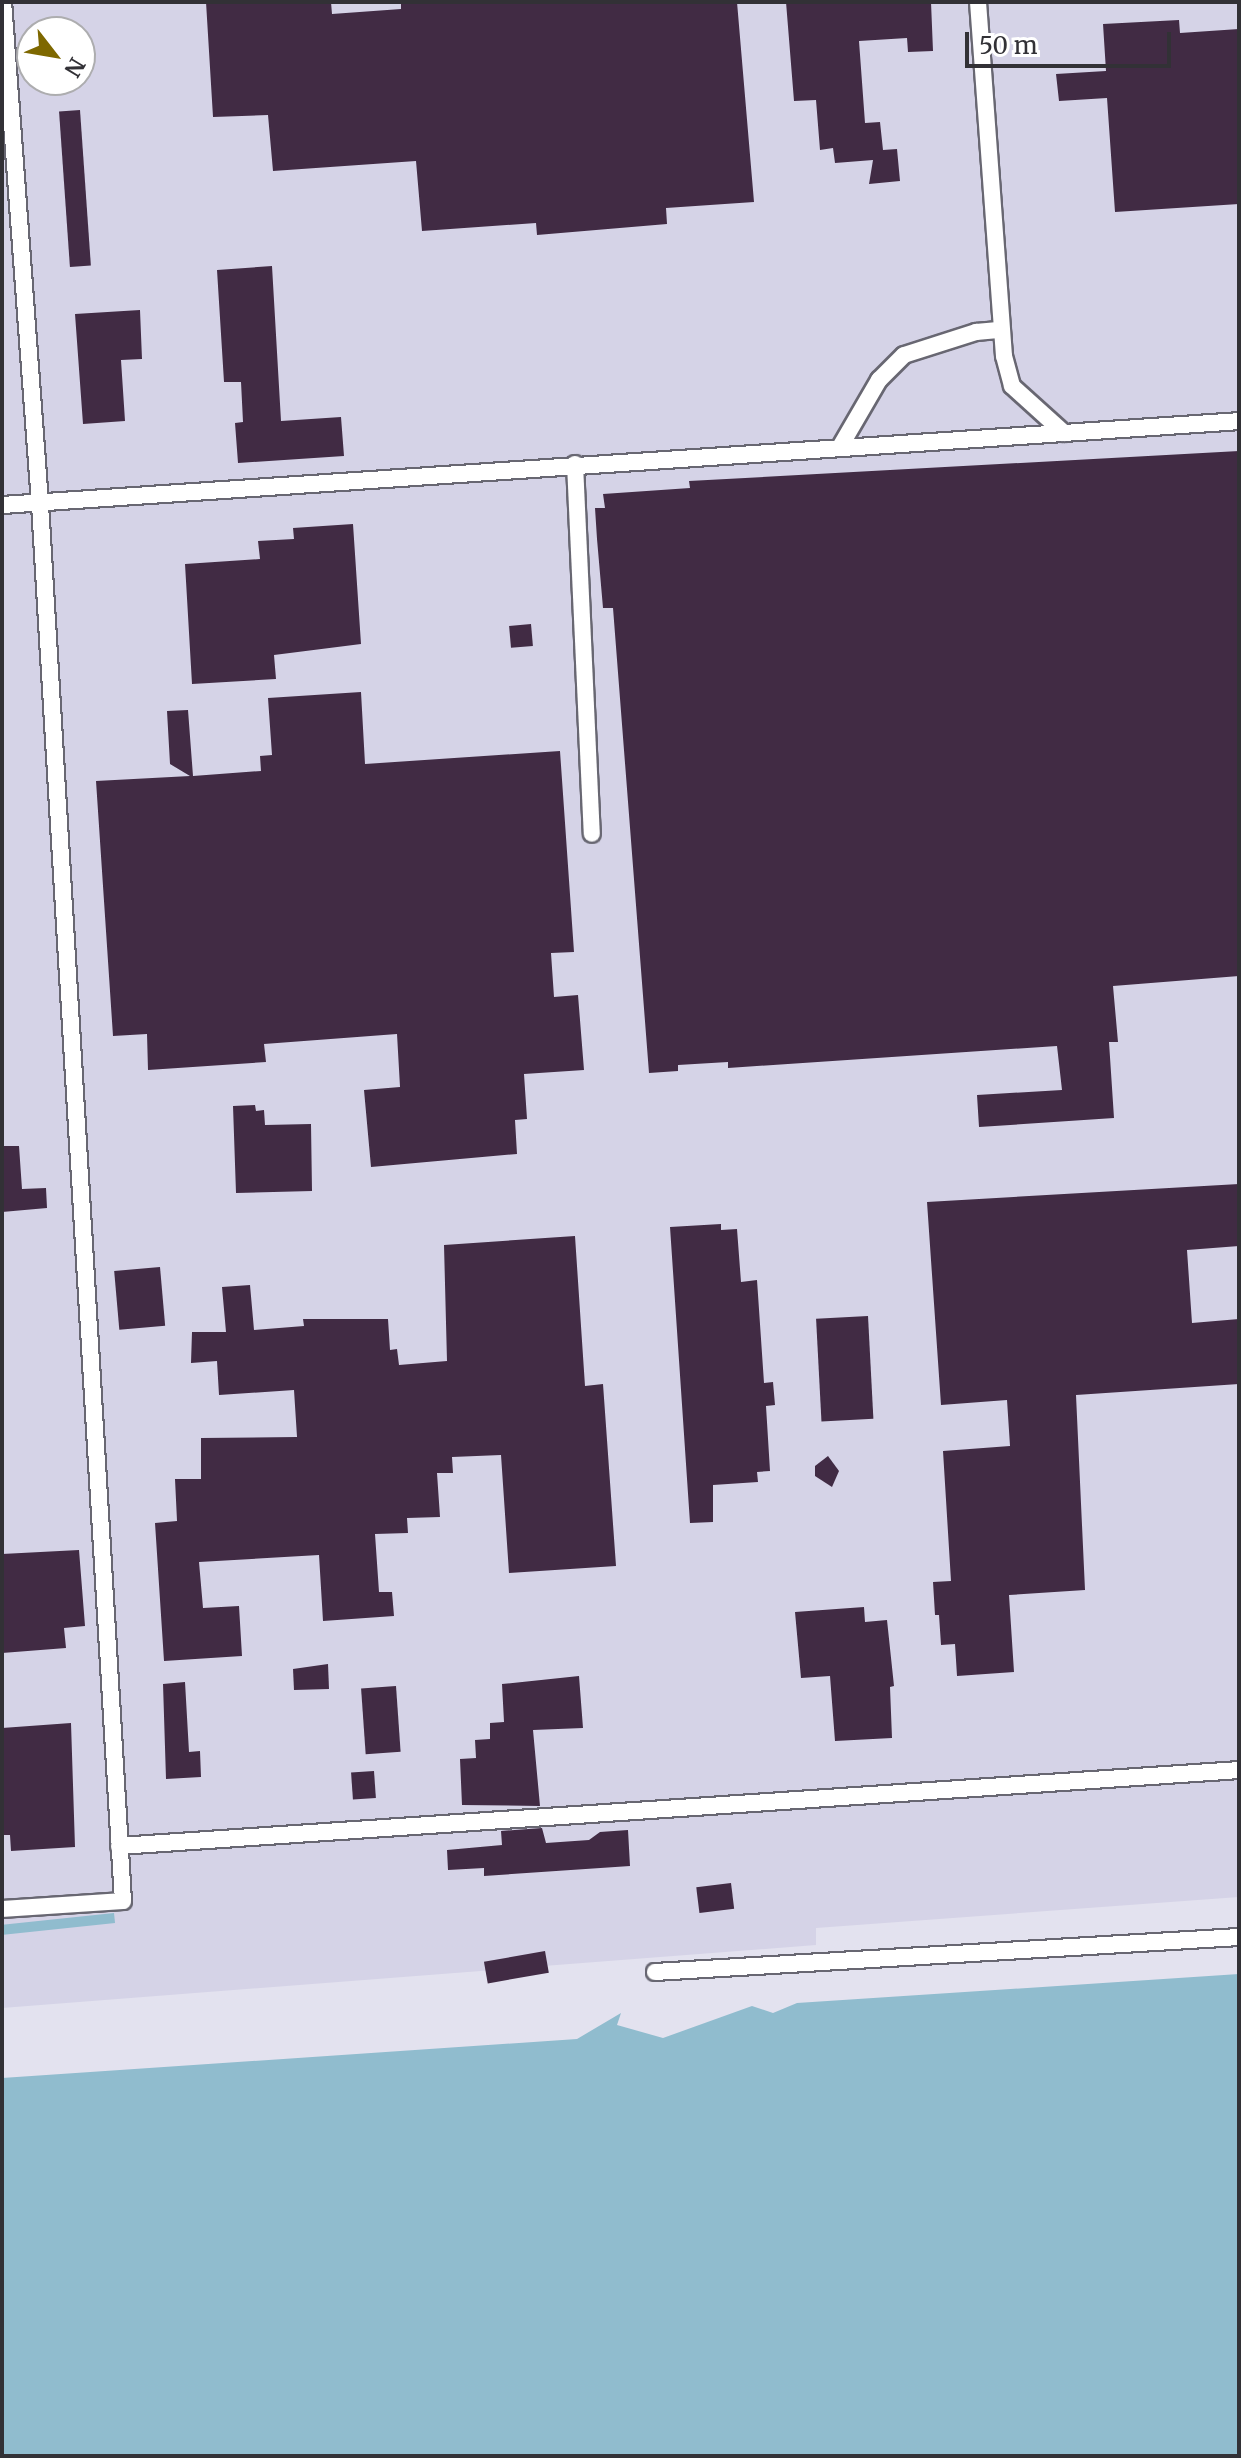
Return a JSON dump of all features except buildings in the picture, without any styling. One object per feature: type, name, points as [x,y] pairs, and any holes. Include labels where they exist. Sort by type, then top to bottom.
[{"type":"lane","points":[[2,1909],[123,1901],[40,503],[3,2]]},
{"type":"lane","points":[[978,2],[1001,330],[1012,386],[1064,433]]},
{"type":"lane","points":[[840,447],[879,380],[904,355],[976,332],[1001,330]]},
{"type":"lane","points":[[2,505],[1239,421]]},
{"type":"lane","points":[[575,464],[592,834]]},
{"type":"lane","points":[[119,1846],[1239,1770]]},
{"type":"lane","points":[[655,1972],[1239,1937]]},
{"type":"shaded area","points":[[2,2],[1239,2],[1239,1897],[816,1928],[816,1945],[2,2008]]},
{"type":"shaded area","points":[[114,1913],[115,1923],[4,1935],[3,1925]]},
{"type":"shaded area","points":[[1239,1974],[1239,2456],[2,2456],[2,2078],[577,2039],[621,2013],[617,2025],[663,2038],[752,2006],[773,2013],[797,2003]]}]
